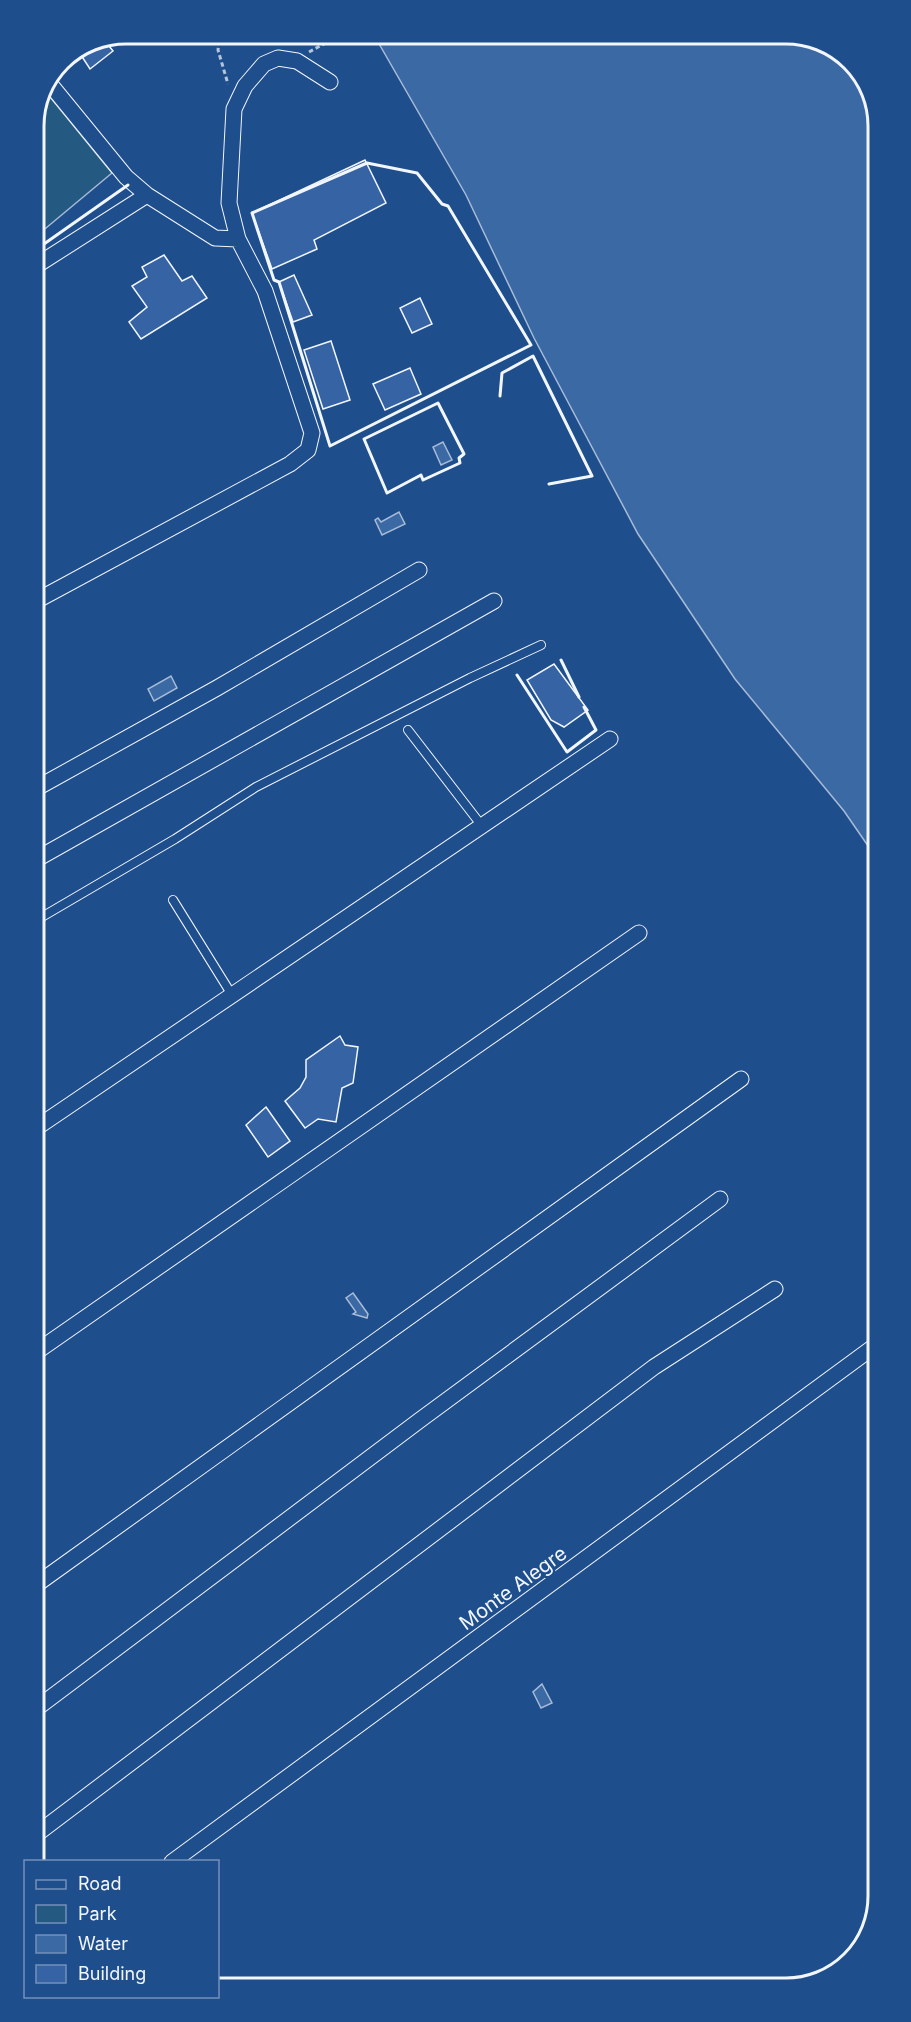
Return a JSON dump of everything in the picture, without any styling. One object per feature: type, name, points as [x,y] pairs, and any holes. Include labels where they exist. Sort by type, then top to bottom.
[{"type":"street","points":[[44,597],[290,464],[308,450],[312,433],[264,291],[238,238],[229,203],[234,109],[245,86],[264,64],[278,58],[297,61],[330,82]]},
{"type":"street","points":[[53,88],[126,177],[147,195],[215,238],[238,238]]},
{"type":"street","points":[[44,261],[147,195]]},
{"type":"street","points":[[44,784],[217,688],[419,570]]},
{"type":"street","points":[[44,855],[494,601]]},
{"type":"street","points":[[44,1123],[610,739]]},
{"type":"street","points":[[44,1346],[639,933]]},
{"type":"street","points":[[44,1579],[741,1079]]},
{"type":"street","points":[[44,1703],[420,1420],[720,1199]]},
{"type":"street","points":[[44,1828],[654,1367],[776,1289]]},
{"type":"street","name":"Monte Alegre","points":[[175,1860],[868,1352]]},
{"type":"lane","points":[[44,916],[175,839],[256,787],[470,678],[541,645]]},
{"type":"lane","points":[[408,730],[482,826]]},
{"type":"lane","points":[[173,900],[232,995]]},
{"type":"path","points":[[219,44],[218,50],[234,109]]},
{"type":"path","points":[[297,61],[302,55],[323,44]]},
{"type":"green space","points":[[49,96],[112,173],[44,230],[44,121]]},
{"type":"water","points":[[379,44],[790,44],[801,45],[826,55],[854,80],[863,99],[868,126],[868,846],[844,811],[735,679],[638,534],[534,338],[466,195]]},
{"type":"water","points":[[443,442],[452,460],[441,465],[433,447]]},
{"type":"water","points":[[399,512],[405,524],[382,535],[375,520],[378,518],[381,522]]},
{"type":"water","points":[[171,676],[177,688],[154,701],[148,689]]},
{"type":"water","points":[[353,1293],[368,1314],[367,1318],[353,1314],[356,1312],[346,1298]]},
{"type":"water","points":[[542,1684],[552,1703],[541,1708],[533,1692]]},
{"type":"building","points":[[109,45],[113,51],[90,69],[82,56]]},
{"type":"building","points":[[365,160],[386,203],[314,240],[317,249],[272,269],[252,213]]},
{"type":"building","points":[[164,255],[182,281],[192,276],[207,298],[141,339],[129,322],[147,307],[132,286],[147,277],[142,267]]},
{"type":"building","points":[[294,275],[312,315],[293,322],[279,282]]},
{"type":"building","points":[[420,298],[432,324],[412,333],[400,308]]},
{"type":"building","points":[[331,341],[350,400],[323,409],[304,350]]},
{"type":"building","points":[[410,368],[421,394],[385,410],[373,384]]},
{"type":"building","points":[[554,664],[588,710],[564,727],[551,720],[527,680]]},
{"type":"building","points":[[340,1036],[345,1045],[358,1047],[353,1083],[342,1088],[336,1122],[318,1119],[305,1128],[285,1101],[300,1088],[306,1077],[306,1060]]},
{"type":"building","points":[[266,1107],[290,1141],[268,1157],[246,1125]]},
{"type":"wall","points":[[367,163],[417,173],[442,204],[448,206],[531,345],[330,446],[279,282],[274,280],[252,213],[367,163]]},
{"type":"wall","points":[[44,244],[128,185]]},
{"type":"wall","points":[[500,396],[502,373],[533,356],[592,476],[549,484]]},
{"type":"wall","points":[[438,403],[464,454],[459,458],[460,463],[423,480],[421,475],[387,493],[364,439],[438,403]]},
{"type":"wall","points":[[561,660],[579,697]]},
{"type":"wall","points":[[517,675],[567,752],[596,730],[584,707]]}]
